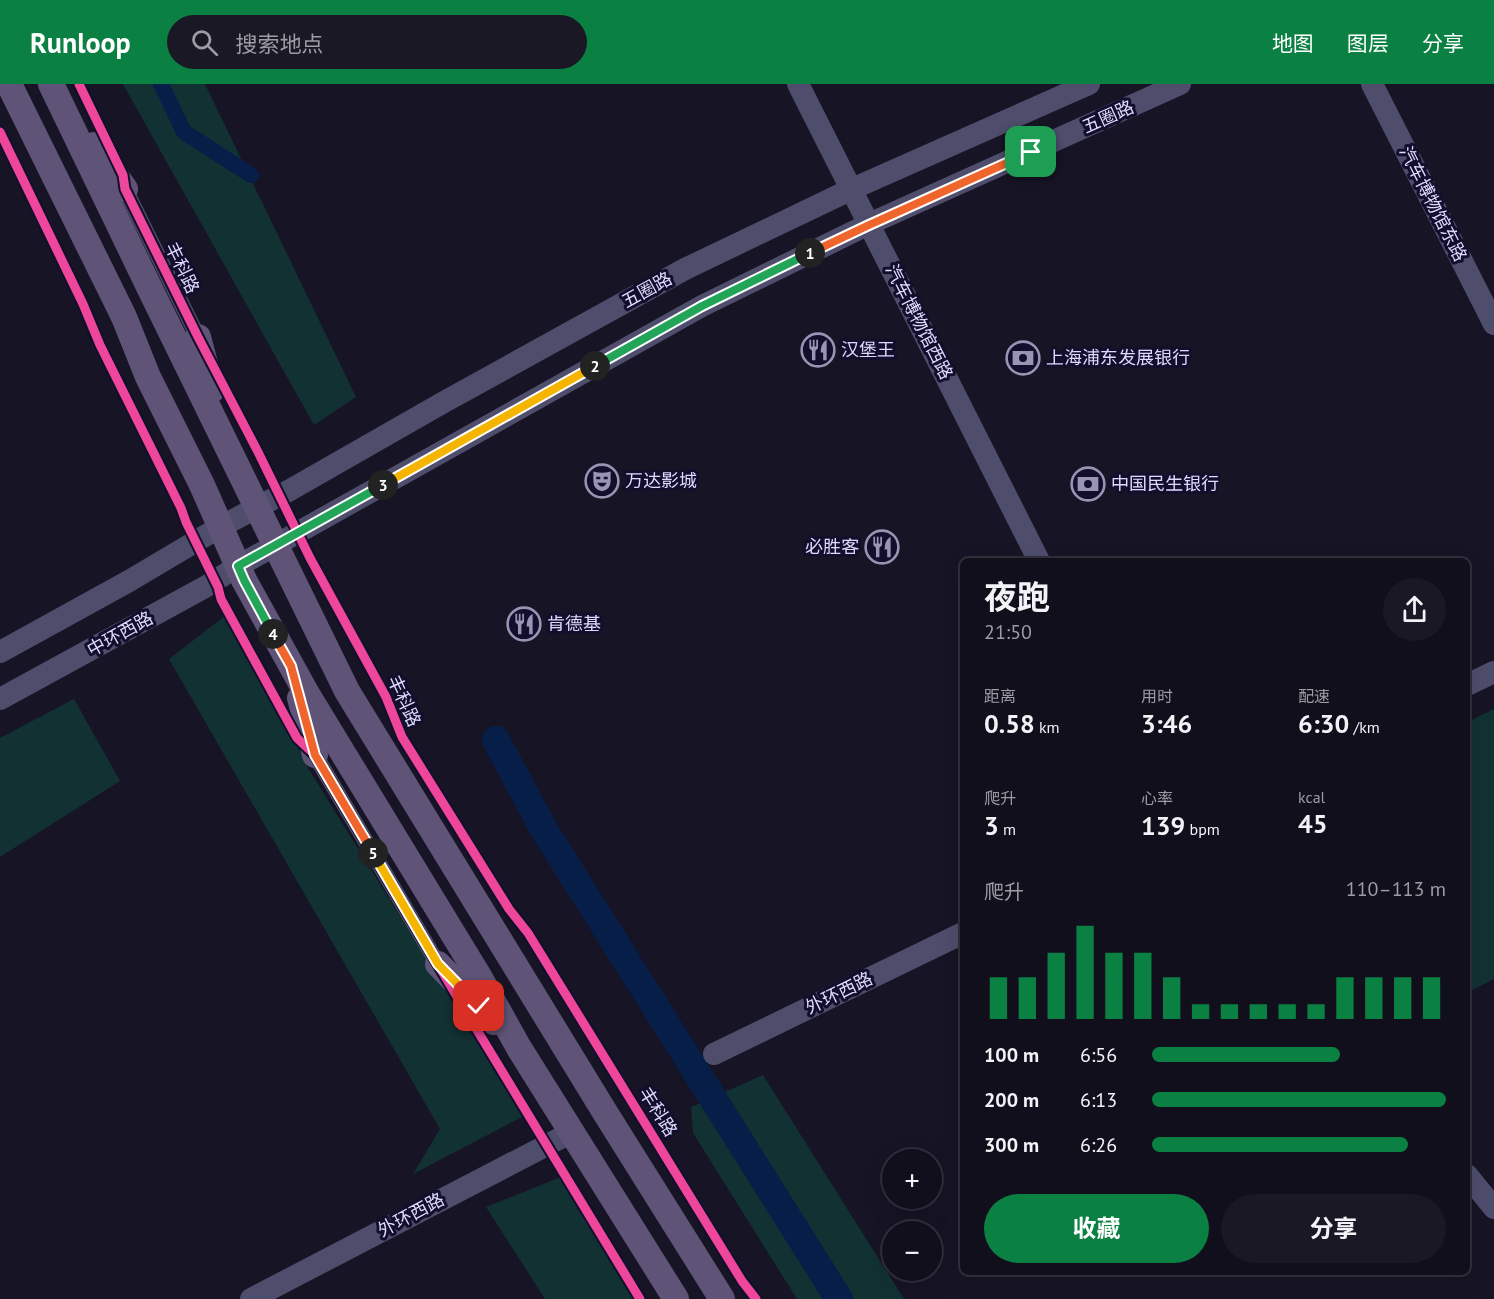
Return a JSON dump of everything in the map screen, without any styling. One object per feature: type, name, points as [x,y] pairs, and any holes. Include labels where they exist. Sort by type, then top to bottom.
[{"type":"main road","points":[[9,84],[124,317],[148,377],[202,485],[244,580],[291,666],[480,978],[519,1048],[676,1299]]},
{"type":"main road","points":[[51,84],[347,691],[722,1299]]},
{"type":"main road","points":[[68,118],[86,134],[125,189]]},
{"type":"main road","points":[[198,337],[215,400],[218,429]]},
{"type":"main road","points":[[291,666],[315,755]]},
{"type":"main road","points":[[438,964],[519,1048]]},
{"type":"main road","points":[[647,1253],[661,1299]]},
{"type":"street","name":"汽车博物馆西路","points":[[798,84],[1037,558]]},
{"type":"street","name":"五圈路","points":[[220,527],[685,269],[852,189],[1089,84]]},
{"type":"street","name":"五圈路","points":[[238,566],[702,306],[869,225],[1180,84]]},
{"type":"street","name":"汽车博物馆东路","points":[[1372,84],[1494,324]]},
{"type":"street","name":"丰科路","points":[[125,189],[198,337]]},
{"type":"street","points":[[0,652],[220,527]]},
{"type":"street","name":"中环西路","points":[[0,699],[238,566]]},
{"type":"street","points":[[1470,684],[1494,672]]},
{"type":"street","points":[[315,755],[438,964]]},
{"type":"street","name":"外环西路","points":[[714,1053],[960,934]]},
{"type":"street","name":"外环西路","points":[[251,1299],[572,1132]]},
{"type":"street","points":[[1470,1179],[1494,1208]]},
{"type":"green space","points":[[123,84],[205,84],[356,397],[314,425]]},
{"type":"green space","points":[[230,612],[308,768],[524,1116],[413,1174],[440,1129],[169,659]]},
{"type":"green space","points":[[74,699],[120,781],[0,857],[0,738]]},
{"type":"green space","points":[[1494,709],[1494,979],[1470,991],[1470,721]]},
{"type":"green space","points":[[763,1075],[882,1264],[882,1281],[893,1281],[904,1299],[797,1299],[693,1133],[691,1107]]},
{"type":"green space","points":[[571,1173],[645,1299],[545,1299],[486,1207]]},
{"type":"waterway","points":[[161,84],[184,132],[251,175]]},
{"type":"waterway","points":[[496,740],[543,828],[839,1299]]},
{"type":"cycle path","points":[[79,84],[123,175],[125,189],[198,337],[310,558],[386,697],[402,737],[509,909],[528,933],[742,1281],[756,1299]]},
{"type":"cycle path","points":[[0,132],[83,304],[100,345],[181,508],[218,587],[221,599],[297,738],[315,755],[463,1007],[640,1299]]},
{"type":"place","name":"汉堡王","points":[[818,350]]},
{"type":"place","name":"上海浦东发展银行","points":[[1023,358]]},
{"type":"place","name":"万达影城","points":[[602,481]]},
{"type":"place","name":"中国民生银行","points":[[1088,484]]},
{"type":"place","name":"必胜客","points":[[882,547]]},
{"type":"place","name":"肯德基","points":[[524,624]]},
{"type":"route","points":[[479,1006],[438,964],[315,755],[291,666],[238,566],[702,306],[869,225],[1031,152]]}]
